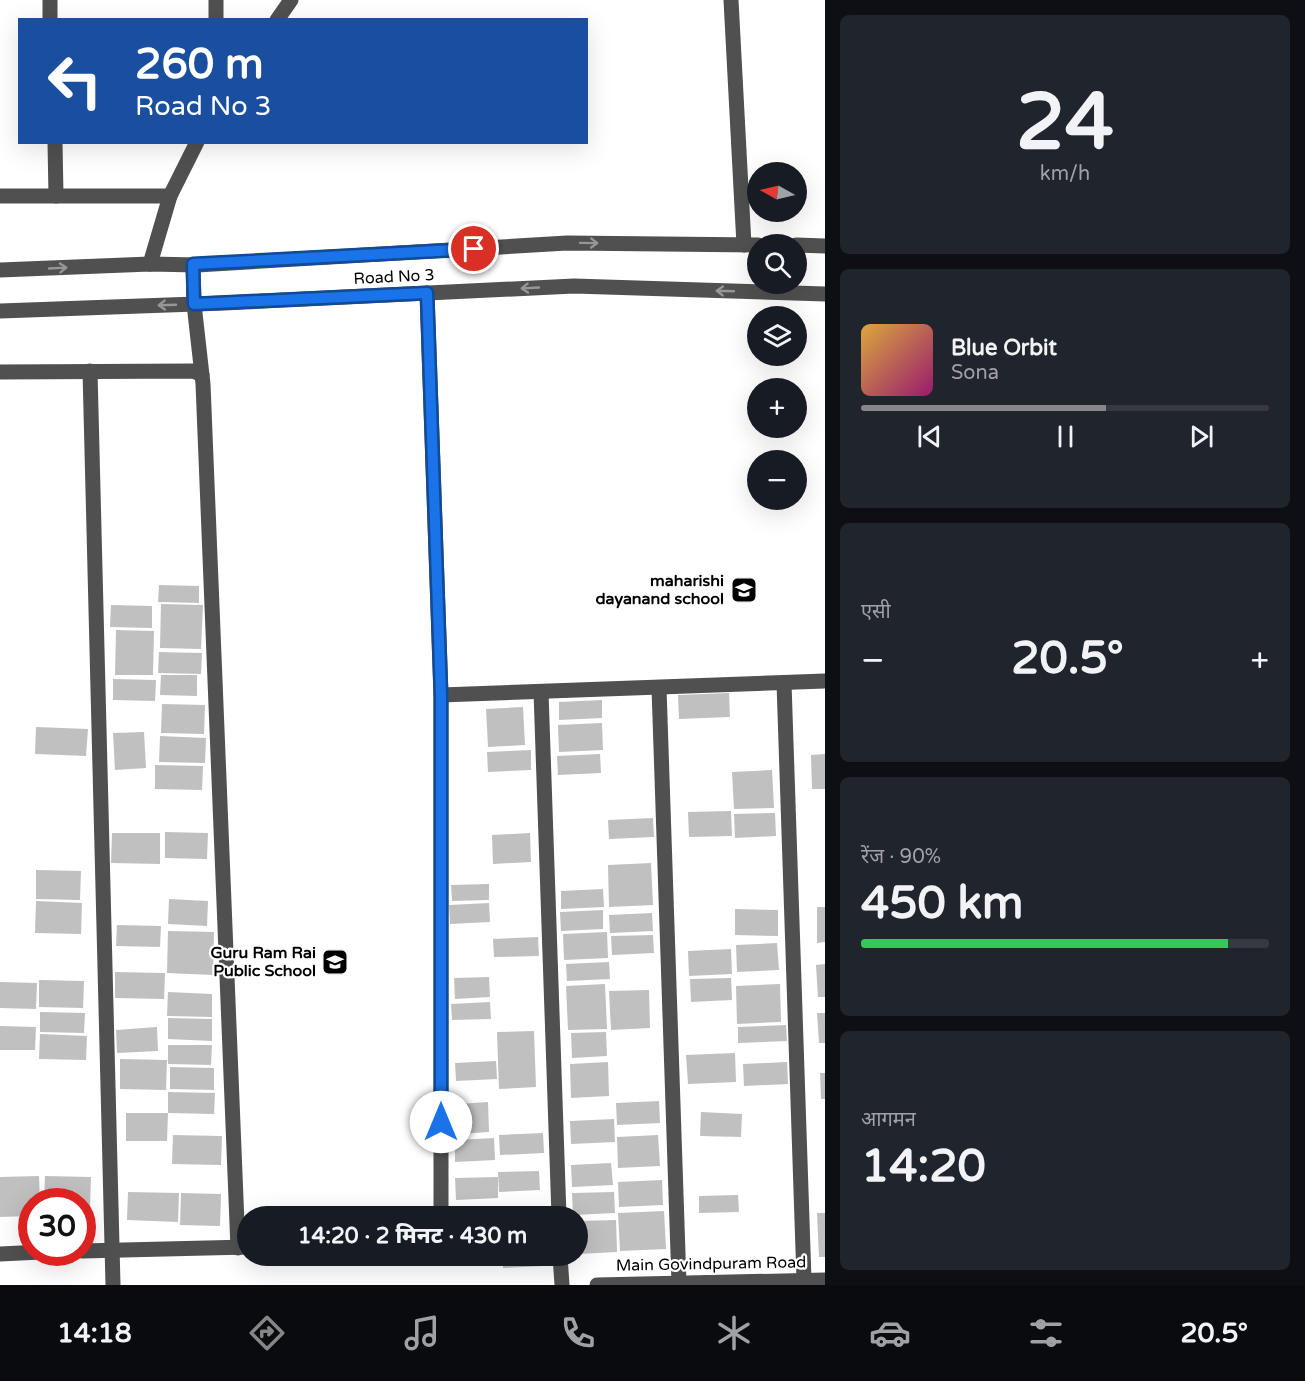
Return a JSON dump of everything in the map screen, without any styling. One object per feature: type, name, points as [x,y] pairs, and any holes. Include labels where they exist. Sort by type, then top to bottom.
[{"type":"street","points":[[50,0],[50,18]]},
{"type":"street","points":[[216,0],[216,18]]},
{"type":"street","points":[[278,18],[291,0]]},
{"type":"street","points":[[731,0],[750,234]]},
{"type":"street","points":[[54,144],[56,196]]},
{"type":"street","points":[[150,264],[170,196],[196,144]]},
{"type":"street","points":[[0,196],[170,196]]},
{"type":"street","name":"Road No 3","points":[[0,270],[193,264],[567,243],[747,245]]},
{"type":"street","points":[[807,245],[825,246]]},
{"type":"street","points":[[193,264],[194,304],[202,375],[241,1206]]},
{"type":"street","name":"Road No 3","points":[[0,310],[194,304],[574,286],[825,294]]},
{"type":"street","points":[[427,293],[441,695],[441,1206]]},
{"type":"street","points":[[90,371],[113,1285]]},
{"type":"street","points":[[0,372],[193,371],[202,375]]},
{"type":"street","points":[[441,695],[825,681]]},
{"type":"street","points":[[784,683],[804,1280]]},
{"type":"street","points":[[659,688],[679,1283]]},
{"type":"street","points":[[541,692],[559,1206]]},
{"type":"street","points":[[96,1251],[237,1248]]},
{"type":"street","points":[[0,1254],[18,1253]]},
{"type":"street","points":[[561,1266],[562,1285]]},
{"type":"street","name":"Main Govindpuram Road","points":[[597,1285],[825,1280]]},
{"type":"building","points":[[159,585],[199,586],[199,603],[158,602]]},
{"type":"building","points":[[161,604],[203,605],[201,649],[160,648]]},
{"type":"building","points":[[111,605],[152,606],[152,628],[110,627]]},
{"type":"building","points":[[116,630],[154,631],[153,675],[115,675]]},
{"type":"building","points":[[159,652],[202,653],[201,674],[158,673]]},
{"type":"building","points":[[161,675],[197,675],[197,696],[160,695]]},
{"type":"building","points":[[113,679],[156,680],[155,701],[113,700]]},
{"type":"building","points":[[729,693],[730,717],[679,719],[678,695]]},
{"type":"building","points":[[602,700],[602,718],[559,720],[559,702]]},
{"type":"building","points":[[162,704],[205,705],[204,734],[161,733]]},
{"type":"building","points":[[523,707],[525,745],[488,747],[486,709]]},
{"type":"building","points":[[602,723],[603,750],[559,752],[558,725]]},
{"type":"building","points":[[36,727],[88,729],[86,756],[35,754]]},
{"type":"building","points":[[144,732],[146,768],[115,770],[113,733]]},
{"type":"building","points":[[160,736],[206,738],[205,763],[159,762]]},
{"type":"building","points":[[531,750],[531,770],[488,772],[487,752]]},
{"type":"building","points":[[600,754],[601,773],[558,775],[557,756]]},
{"type":"building","points":[[825,754],[825,789],[812,789],[811,755]]},
{"type":"building","points":[[155,765],[203,766],[202,790],[155,789]]},
{"type":"building","points":[[772,770],[774,808],[734,809],[732,772]]},
{"type":"building","points":[[731,811],[732,836],[689,837],[688,812]]},
{"type":"building","points":[[775,813],[776,836],[735,838],[734,814]]},
{"type":"building","points":[[653,818],[654,837],[609,839],[608,820]]},
{"type":"building","points":[[165,832],[208,833],[207,859],[165,858]]},
{"type":"building","points":[[112,833],[160,833],[160,864],[111,863]]},
{"type":"building","points":[[530,833],[531,862],[493,864],[492,835]]},
{"type":"building","points":[[651,863],[653,905],[609,907],[608,865]]},
{"type":"building","points":[[36,870],[81,871],[80,900],[36,899]]},
{"type":"building","points":[[489,884],[489,900],[452,901],[451,885]]},
{"type":"building","points":[[603,889],[604,907],[561,909],[561,891]]},
{"type":"building","points":[[169,899],[208,901],[207,926],[168,924]]},
{"type":"building","points":[[36,901],[82,903],[81,934],[35,933]]},
{"type":"building","points":[[489,903],[490,922],[450,924],[449,905]]},
{"type":"building","points":[[817,907],[825,907],[825,942],[817,943]]},
{"type":"building","points":[[735,909],[778,910],[778,936],[735,935]]},
{"type":"building","points":[[603,910],[603,929],[561,931],[560,912]]},
{"type":"building","points":[[652,913],[653,931],[610,933],[609,915]]},
{"type":"building","points":[[117,925],[161,926],[160,947],[116,946]]},
{"type":"building","points":[[168,931],[214,932],[213,975],[167,973]]},
{"type":"building","points":[[607,932],[608,958],[564,960],[563,934]]},
{"type":"building","points":[[653,935],[654,953],[612,955],[611,936]]},
{"type":"building","points":[[538,937],[539,956],[494,957],[493,939]]},
{"type":"building","points":[[777,943],[779,970],[737,972],[736,945]]},
{"type":"building","points":[[731,949],[732,974],[689,976],[688,951]]},
{"type":"building","points":[[609,962],[610,979],[567,981],[566,964]]},
{"type":"building","points":[[825,964],[825,997],[818,997],[816,965]]},
{"type":"building","points":[[115,972],[165,973],[164,999],[115,998]]},
{"type":"building","points":[[489,977],[490,997],[455,999],[454,978]]},
{"type":"building","points":[[731,978],[732,1000],[691,1002],[690,979]]},
{"type":"building","points":[[39,980],[84,981],[83,1008],[39,1007]]},
{"type":"building","points":[[0,982],[37,983],[36,1009],[0,1008]]},
{"type":"building","points":[[605,984],[607,1029],[568,1030],[566,986]]},
{"type":"building","points":[[780,984],[781,1022],[737,1024],[736,986]]},
{"type":"building","points":[[649,990],[650,1028],[611,1030],[609,991]]},
{"type":"building","points":[[168,992],[212,994],[212,1017],[167,1016]]},
{"type":"building","points":[[490,1002],[491,1019],[452,1020],[451,1004]]},
{"type":"building","points":[[40,1012],[85,1013],[84,1033],[40,1032]]},
{"type":"building","points":[[817,1013],[825,1013],[825,1043],[819,1043]]},
{"type":"building","points":[[168,1018],[212,1019],[212,1041],[168,1039]]},
{"type":"building","points":[[786,1025],[787,1041],[738,1043],[738,1027]]},
{"type":"building","points":[[0,1026],[36,1027],[35,1050],[0,1050]]},
{"type":"building","points":[[157,1027],[158,1051],[117,1053],[116,1030]]},
{"type":"building","points":[[534,1031],[536,1087],[499,1089],[497,1032]]},
{"type":"building","points":[[606,1032],[607,1056],[572,1058],[571,1033]]},
{"type":"building","points":[[40,1034],[87,1036],[86,1060],[39,1059]]},
{"type":"building","points":[[168,1045],[212,1045],[211,1065],[168,1064]]},
{"type":"building","points":[[735,1053],[736,1082],[688,1084],[686,1055]]},
{"type":"building","points":[[120,1059],[167,1060],[166,1090],[120,1089]]},
{"type":"building","points":[[496,1061],[497,1079],[456,1081],[455,1063]]},
{"type":"building","points":[[608,1062],[609,1096],[571,1098],[570,1064]]},
{"type":"building","points":[[787,1062],[788,1084],[744,1086],[743,1064]]},
{"type":"building","points":[[170,1067],[214,1068],[214,1090],[170,1089]]},
{"type":"building","points":[[820,1073],[825,1073],[825,1099],[821,1099]]},
{"type":"building","points":[[168,1092],[215,1093],[214,1114],[168,1113]]},
{"type":"building","points":[[659,1101],[660,1123],[617,1125],[616,1103]]},
{"type":"building","points":[[488,1102],[489,1132],[458,1134],[457,1104]]},
{"type":"building","points":[[701,1112],[742,1114],[741,1137],[700,1136]]},
{"type":"building","points":[[126,1113],[168,1113],[167,1141],[126,1141]]},
{"type":"building","points":[[614,1119],[615,1142],[571,1144],[570,1121]]},
{"type":"building","points":[[543,1133],[544,1153],[500,1155],[499,1135]]},
{"type":"building","points":[[173,1135],[222,1136],[221,1165],[172,1164]]},
{"type":"building","points":[[658,1135],[660,1166],[618,1168],[617,1137]]},
{"type":"building","points":[[494,1138],[495,1160],[455,1162],[455,1140]]},
{"type":"building","points":[[611,1163],[613,1185],[572,1187],[571,1165]]},
{"type":"building","points":[[539,1171],[540,1190],[499,1192],[498,1172]]},
{"type":"building","points":[[39,1176],[39,1188],[18,1188],[18,1216],[0,1217],[0,1177]]},
{"type":"building","points":[[45,1176],[91,1177],[91,1188],[45,1188]]},
{"type":"building","points":[[498,1177],[498,1198],[456,1200],[455,1178]]},
{"type":"building","points":[[662,1180],[663,1205],[619,1207],[618,1182]]},
{"type":"building","points":[[128,1192],[179,1193],[178,1222],[127,1220]]},
{"type":"building","points":[[614,1192],[615,1213],[588,1214],[588,1206],[573,1206],[572,1193]]},
{"type":"building","points":[[181,1193],[221,1194],[220,1226],[180,1225]]},
{"type":"building","points":[[738,1195],[739,1212],[699,1213],[699,1196]]},
{"type":"building","points":[[664,1211],[666,1249],[620,1251],[618,1213]]},
{"type":"building","points":[[817,1213],[825,1213],[825,1257],[819,1257]]},
{"type":"building","points":[[616,1220],[617,1252],[588,1253],[588,1221]]},
{"type":"building","points":[[503,1266],[544,1266],[503,1268]]},
{"type":"place","name":"maharishi dayanand school","points":[[744,590]]},
{"type":"place","name":"Guru Ram Rai Public School","points":[[335,962]]},
{"type":"route","points":[[441,1122],[441,695],[427,293],[194,304],[193,264],[474,249]]}]
